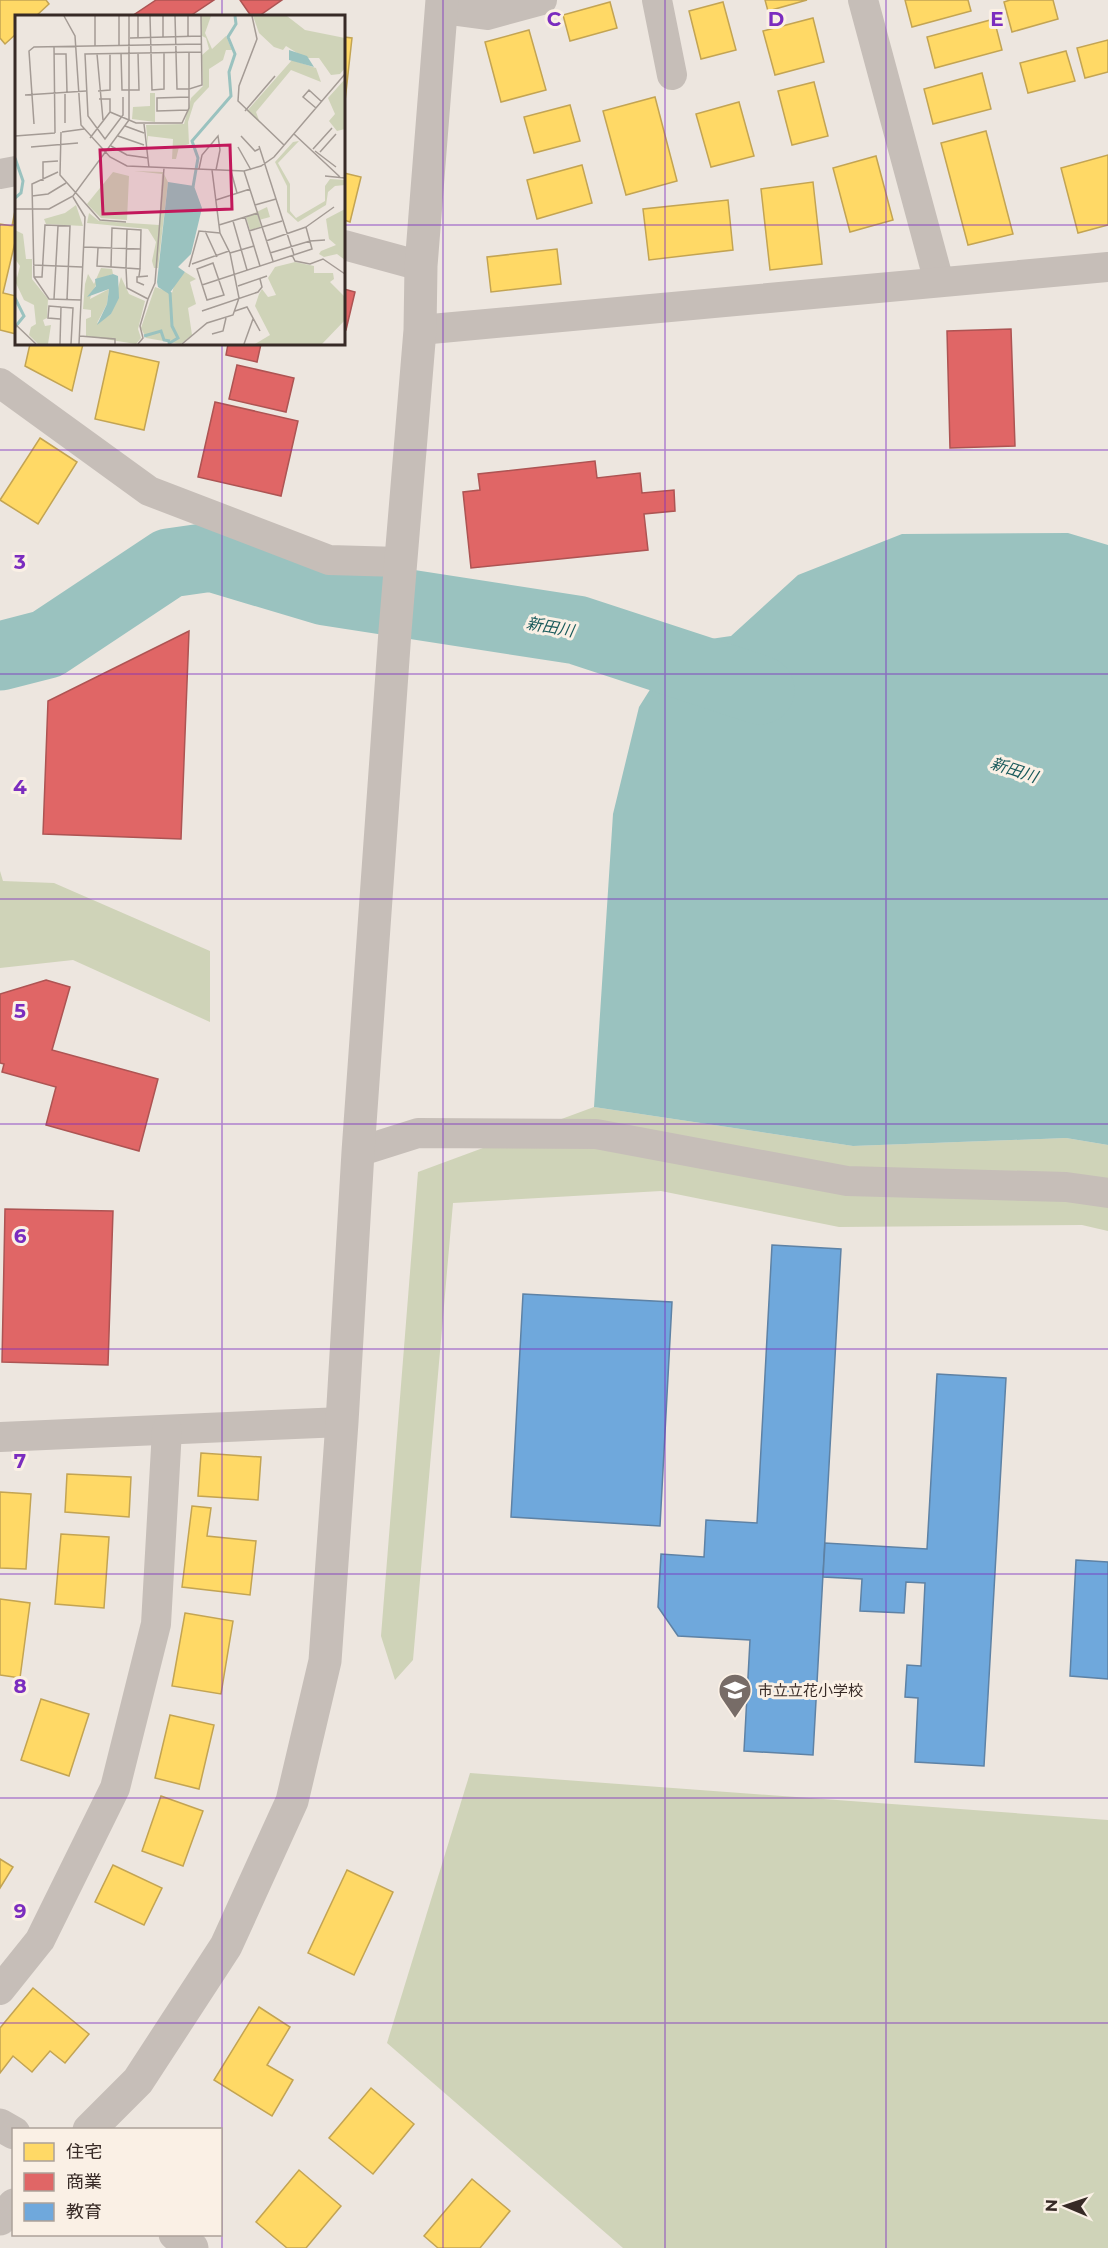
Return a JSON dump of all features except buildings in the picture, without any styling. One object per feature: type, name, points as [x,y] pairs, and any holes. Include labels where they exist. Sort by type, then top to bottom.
[{"type":"street","points":[[91,2128],[138,2081],[226,1947],[292,1801],[325,1661],[342,1422],[357,1152],[400,562],[420,330],[422,266],[442,4],[487,15],[542,0]]},
{"type":"street","points":[[657,0],[672,75]]},
{"type":"street","points":[[863,0],[939,282]]},
{"type":"street","points":[[0,174],[15,171]]},
{"type":"street","points":[[345,245],[422,266]]},
{"type":"street","points":[[420,330],[1108,267]]},
{"type":"street","points":[[0,383],[149,491],[329,560],[400,562]]},
{"type":"street","points":[[357,1152],[418,1132],[596,1134],[848,1181],[1066,1187],[1108,1193]]},
{"type":"street","points":[[0,1437],[342,1422]]},
{"type":"street","points":[[0,1990],[39,1940],[115,1788],[156,1624],[167,1430]]},
{"type":"street","points":[[0,2219],[12,2207]]},
{"type":"street","points":[[176,2236],[192,2248]]},
{"type":"green space","points":[[0,871],[3,881],[54,883],[210,951],[210,1022],[73,960],[0,968]]},
{"type":"green space","points":[[594,1107],[853,1146],[1066,1138],[1108,1145],[1108,1231],[1082,1225],[839,1227],[661,1191],[453,1203],[413,1660],[395,1680],[381,1636],[418,1172]]},
{"type":"green space","points":[[470,1773],[1108,1820],[1108,2248],[623,2248],[387,2043]]},
{"type":"water","points":[[1068,533],[1108,545],[1108,1145],[1066,1138],[853,1146],[594,1107],[613,814],[639,707],[668,661],[683,643],[731,636],[798,575],[902,534]]},
{"type":"waterway","name":"新田川","points":[[0,656],[47,644],[169,563],[211,557],[325,591],[577,630],[760,690]]},
{"type":"place","name":"市立立花小学校","points":[[735,1719]]}]
